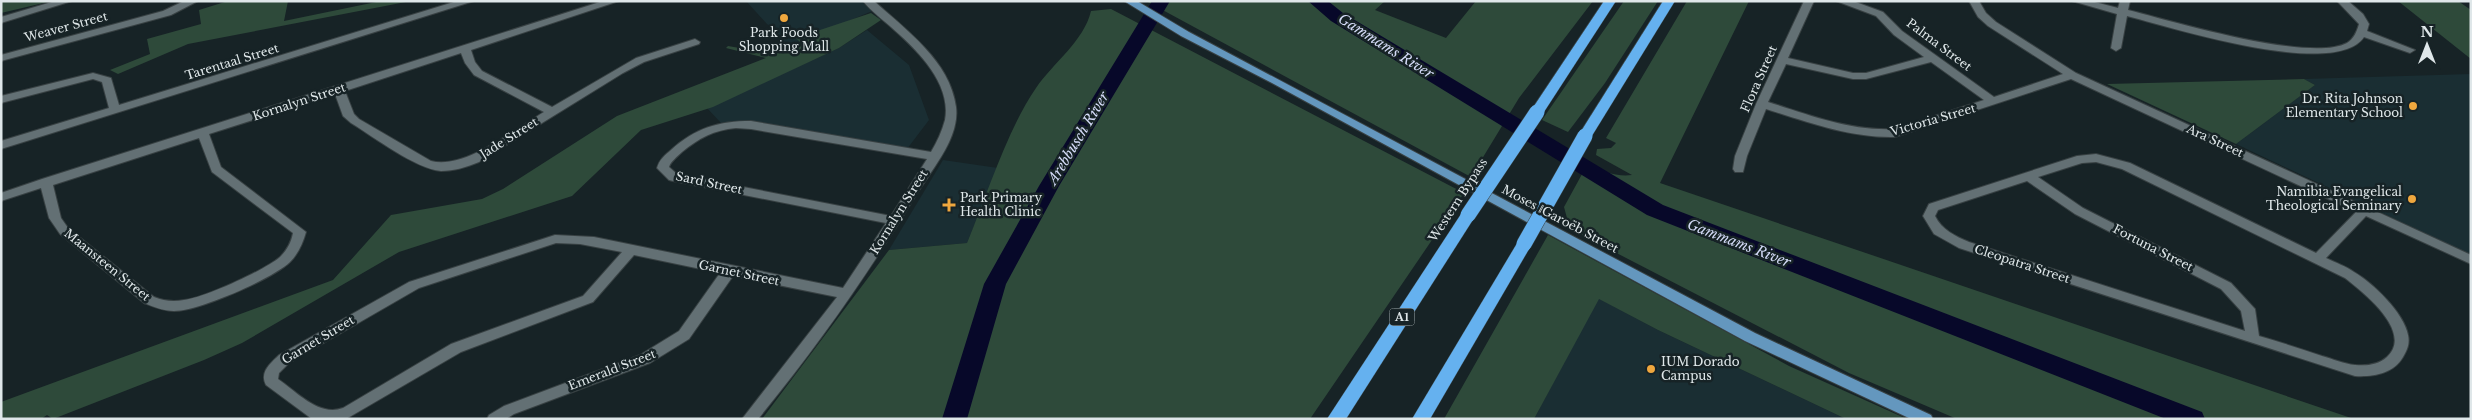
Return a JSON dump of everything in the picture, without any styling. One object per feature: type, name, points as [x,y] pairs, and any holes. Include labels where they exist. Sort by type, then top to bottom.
[{"type":"highway","name":"Western Bypass","points":[[1336,419],[1468,214],[1610,1]]},
{"type":"highway","points":[[1421,419],[1585,136],[1669,1]]},
{"type":"main road","name":"Moses ǁGaroëb Street","points":[[1129,1],[1185,34],[1276,81],[1750,337],[1820,372],[1926,419]]},
{"type":"street","name":"Weaver Street","points":[[1,20],[68,1]]},
{"type":"street","name":"Weaver Street","points":[[1,58],[167,13],[193,1]]},
{"type":"street","name":"Tarentaal Street","points":[[1,145],[115,112],[469,1]]},
{"type":"street","points":[[570,1],[580,10]]},
{"type":"street","name":"Kornalyn Street","points":[[596,6],[608,1]]},
{"type":"street","name":"Kornalyn Street","points":[[1,197],[465,49],[580,10],[614,1]]},
{"type":"street","name":"Kornalyn Street","points":[[749,419],[787,374],[847,294],[895,221],[934,156],[946,133],[951,118],[949,98],[940,76],[926,56],[868,1]]},
{"type":"street","name":"Flora Street","points":[[1739,169],[1741,156],[1762,104],[1809,1]]},
{"type":"street","name":"Palma Street","points":[[1841,1],[1883,14],[1890,20],[1898,33],[1994,102]]},
{"type":"street","name":"Ara Street","points":[[1974,1],[1982,15],[1992,24],[2072,74],[2471,260]]},
{"type":"street","points":[[2077,1],[2123,7],[2276,49],[2346,47],[2352,45],[2362,33],[2364,24],[2342,1]]},
{"type":"street","points":[[2116,48],[2123,7]]},
{"type":"street","points":[[2362,33],[2410,50]]},
{"type":"street","name":"Jade Street","points":[[339,89],[349,116],[427,164],[439,168],[459,165],[475,159],[550,112],[640,60],[695,42]]},
{"type":"street","points":[[465,49],[470,63],[478,73],[550,112]]},
{"type":"street","points":[[1783,60],[1853,76],[1866,76],[1933,58]]},
{"type":"street","name":"Victoria Street","points":[[1762,104],[1859,132],[1895,133],[1994,102],[2072,74]]},
{"type":"street","points":[[1,100],[93,76],[107,80],[115,112]]},
{"type":"street","name":"Sard Street","points":[[895,221],[673,177],[663,168],[664,163],[699,132],[714,127],[735,124],[752,125],[934,156]]},
{"type":"street","name":"Maansteen Street","points":[[46,182],[55,218],[64,231],[149,300],[160,306],[183,305],[209,299],[278,265],[297,243],[300,232],[216,169],[203,133]]},
{"type":"street","name":"Cleopatra Street","points":[[2096,158],[2109,161],[2126,166],[2319,258],[2350,275],[2369,289],[2383,305],[2402,335],[2399,354],[2391,363],[2377,370],[2357,371],[2321,362],[1964,245],[1946,237],[1933,227],[1929,216],[1933,207],[2028,176],[2081,159],[2096,158]]},
{"type":"street","name":"Fortuna Street","points":[[2028,176],[2079,211],[2226,286],[2248,309],[2252,339]]},
{"type":"street","points":[[2319,258],[2365,210]]},
{"type":"street","name":"Garnet Street","points":[[631,250],[588,299],[456,348],[348,412],[337,416],[318,415],[272,381],[272,371],[284,359],[402,291],[423,282],[545,242],[563,238],[631,250],[847,294]]},
{"type":"street","name":"Emerald Street","points":[[494,419],[526,404],[645,360],[662,350],[684,334],[729,271]]},
{"type":"shaded area","points":[[746,1],[868,1],[877,9],[787,47],[775,30]]},
{"type":"shaded area","points":[[867,30],[909,65],[929,120],[907,149],[754,121],[721,123],[707,108],[839,48]]},
{"type":"shaded area","name":"Namibia Evangelical Theological Seminary","points":[[2471,74],[2471,255],[2236,144],[2315,85],[2304,79]]},
{"type":"shaded area","name":"Park Primary Health Clinic","points":[[943,160],[998,168],[967,243],[889,250]]},
{"type":"shaded area","name":"IUM Dorado Campus","points":[[1598,298],[1658,330],[1846,419],[1534,419]]},
{"type":"green space","points":[[1,1],[52,1],[1,13]]},
{"type":"green space","points":[[228,1],[288,1],[284,21],[381,1],[411,1],[188,44],[118,74],[110,70],[150,54],[147,39],[201,24],[199,10]]},
{"type":"green space","points":[[1146,1],[1385,1],[1375,10],[1446,38],[1476,1],[1593,1],[1519,98],[1471,177]]},
{"type":"green space","points":[[1624,1],[1658,1],[1605,83],[1568,132],[1542,120]]},
{"type":"green space","points":[[1687,1],[1749,1],[1660,183],[2354,419],[1957,419],[1849,373],[1570,229],[1564,207],[1587,165],[1615,174],[1632,175],[1596,155],[1597,149],[1611,148],[1616,143],[1606,138]]},
{"type":"green space","points":[[2398,1],[2458,1],[2471,10],[2471,59]]},
{"type":"green space","points":[[1111,9],[1464,193],[1310,419],[762,419],[889,250],[967,243],[998,163],[1016,123],[1036,88],[1075,42],[1082,32],[1091,11]]},
{"type":"green space","points":[[871,13],[881,20],[839,48],[713,107],[641,130],[572,196],[399,252],[242,343],[204,360],[53,419],[47,415],[41,419],[1,419],[1,402],[333,280],[391,215],[482,199],[503,189],[617,116],[766,58],[726,48],[728,46],[775,54],[801,43],[796,38]]},
{"type":"green space","points":[[2304,79],[2315,85],[2236,144],[2107,84]]},
{"type":"green space","points":[[1548,235],[1789,366],[1907,419],[1846,419],[1658,330],[1599,299],[1534,419],[1444,419]]},
{"type":"waterway","name":"Arebbusch River","points":[[954,419],[995,284],[1049,186],[1161,1]]},
{"type":"waterway","name":"Gammams River","points":[[1317,1],[1337,17],[1655,210],[2193,419]]},
{"type":"place","name":"Park Foods Shopping Mall","points":[[784,18]]},
{"type":"place","name":"Dr. Rita Johnson Elementary School","points":[[2413,106]]},
{"type":"place","name":"Namibia Evangelical Theological Seminary","points":[[2412,199]]},
{"type":"place","name":"Park Primary Health Clinic","points":[[949,205]]},
{"type":"place","name":"IUM Dorado Campus","points":[[1651,369]]}]
